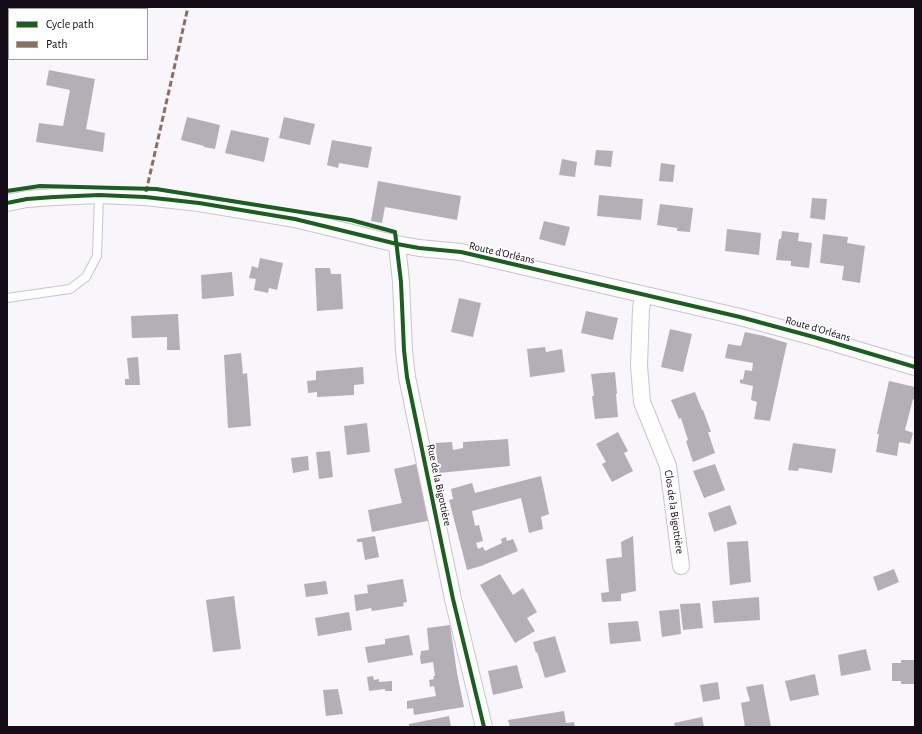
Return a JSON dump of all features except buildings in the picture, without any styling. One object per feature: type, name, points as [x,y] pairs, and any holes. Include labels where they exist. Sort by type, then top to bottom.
[{"type":"street","name":"Route d'Orléans","points":[[7,202],[26,199],[100,195],[145,197],[295,219],[397,244],[419,248],[461,252],[740,317],[915,367]]},
{"type":"street","name":"Rue de la Bigottière","points":[[397,244],[407,377],[453,599],[484,727]]},
{"type":"street","name":"Clos de la Bigottière","points":[[643,295],[641,309],[639,366],[642,402],[668,466],[681,566]]},
{"type":"lane","points":[[7,298],[70,289],[86,277],[98,256],[100,195]]},
{"type":"marked path","points":[[146,192],[188,7]]},
{"type":"cycle path","points":[[7,191],[40,186],[156,189],[351,220],[395,232],[401,282],[404,350],[407,377],[453,599],[484,727]]},
{"type":"cycle path","points":[[7,203],[27,199],[99,195],[145,197],[199,203],[295,219],[397,244],[419,248],[461,252],[740,317],[915,367]]}]
